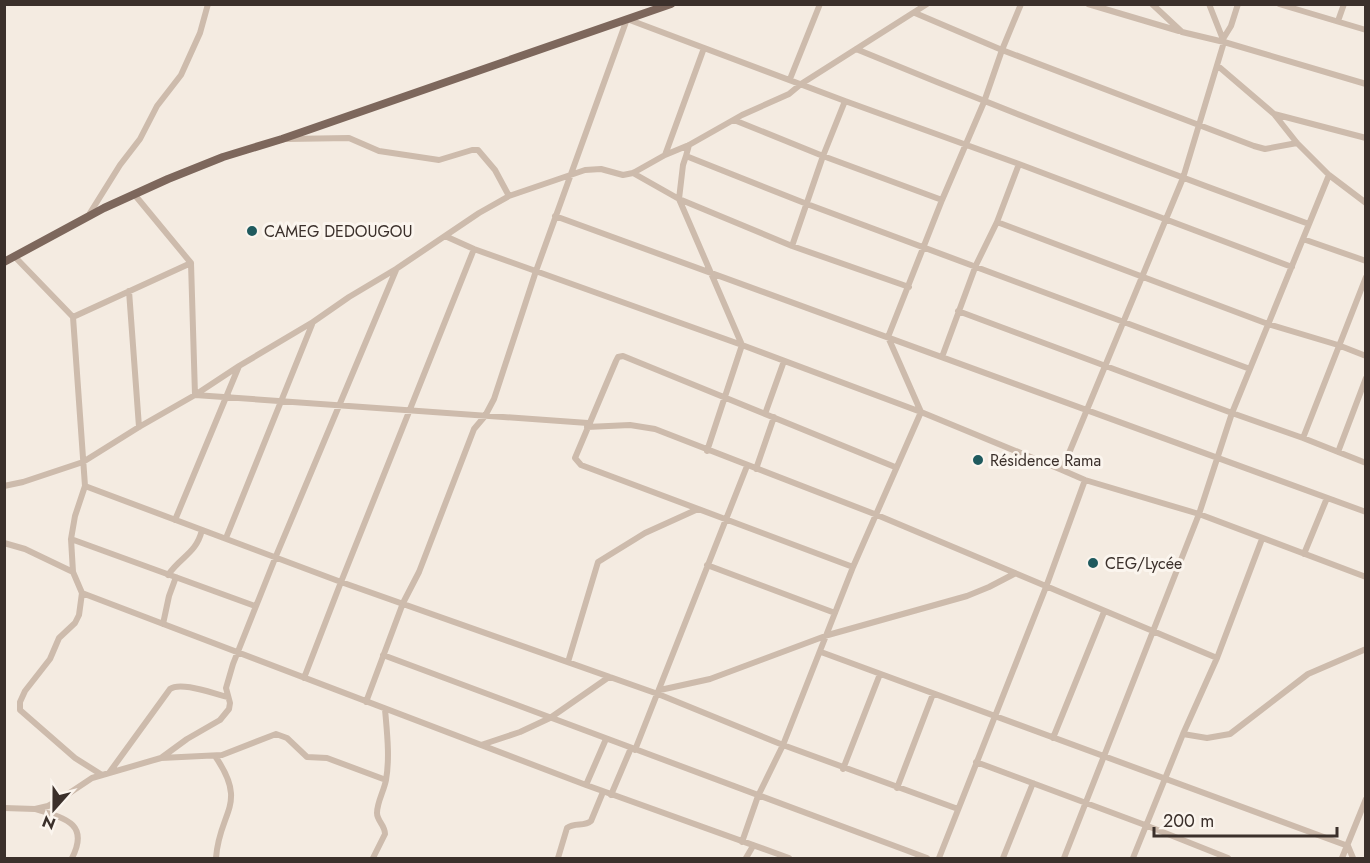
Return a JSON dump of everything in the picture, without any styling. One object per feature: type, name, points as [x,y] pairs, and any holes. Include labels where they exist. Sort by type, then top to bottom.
[{"type":"main road","points":[[4,262],[134,194],[223,157],[282,139],[671,4]]},
{"type":"street","points":[[28,249],[92,212],[120,165],[140,139],[157,106],[181,75],[200,33],[208,4]]},
{"type":"street","points":[[790,79],[820,4]]},
{"type":"street","points":[[4,486],[83,462],[313,322],[509,196],[571,173],[596,169],[623,175],[633,173],[789,94],[801,84],[927,4]]},
{"type":"street","points":[[742,842],[758,796],[783,746],[853,567],[921,412],[888,337],[942,200],[984,102],[1021,4]]},
{"type":"street","points":[[1088,4],[1182,32],[1223,40],[1365,84]]},
{"type":"street","points":[[1152,4],[1182,32]]},
{"type":"street","points":[[1209,4],[1223,40]]},
{"type":"street","points":[[1062,471],[1107,367],[1183,178],[1218,66],[1223,40],[1232,26],[1238,4]]},
{"type":"street","points":[[1279,4],[1365,30]]},
{"type":"street","points":[[1338,21],[1344,4]]},
{"type":"street","points":[[915,13],[1002,50],[1254,146],[1265,148],[1297,143]]},
{"type":"street","points":[[366,702],[403,603],[419,572],[474,429],[485,416],[494,399],[555,216],[627,19],[1292,267]]},
{"type":"street","points":[[665,155],[704,48]]},
{"type":"street","points":[[856,50],[984,102],[1309,224]]},
{"type":"street","points":[[1218,66],[1274,114],[1297,143],[1329,175],[1365,203]]},
{"type":"street","points":[[792,246],[845,101]]},
{"type":"street","points":[[1274,114],[1365,138]]},
{"type":"street","points":[[734,120],[942,200]]},
{"type":"street","points":[[282,139],[349,138],[379,151],[439,160],[478,150],[495,170],[509,196]]},
{"type":"street","points":[[690,145],[683,165],[679,199],[742,345],[706,451]]},
{"type":"street","points":[[686,156],[807,204],[976,265],[1250,369]]},
{"type":"street","points":[[942,357],[976,265],[997,222],[1019,164]]},
{"type":"street","points":[[633,173],[679,199],[792,246],[909,287]]},
{"type":"street","points":[[1064,858],[1198,514],[1232,414],[1329,175]]},
{"type":"street","points":[[134,194],[190,263],[195,395]]},
{"type":"street","points":[[555,216],[1365,512]]},
{"type":"street","points":[[997,222],[1268,324],[1338,345],[1365,356]]},
{"type":"street","points":[[445,236],[474,249],[921,412],[1086,480],[1198,514],[1365,577]]},
{"type":"street","points":[[1303,239],[1365,261]]},
{"type":"street","points":[[304,678],[474,249]]},
{"type":"street","points":[[14,256],[73,317],[85,486],[70,539],[73,572],[82,593],[79,615],[75,623],[59,638],[50,659],[25,691],[20,702],[20,710],[75,758],[106,774]]},
{"type":"street","points":[[73,317],[190,263]]},
{"type":"street","points":[[161,758],[224,717],[230,706],[227,680],[255,606],[396,269]]},
{"type":"street","points":[[1303,438],[1365,277]]},
{"type":"street","points":[[129,291],[139,427]]},
{"type":"street","points":[[958,311],[1365,463]]},
{"type":"street","points":[[226,538],[313,322]]},
{"type":"street","points":[[853,567],[578,462],[575,458],[587,425],[618,357],[623,356],[896,467]]},
{"type":"street","points":[[765,414],[784,361]]},
{"type":"street","points":[[175,520],[239,366]]},
{"type":"street","points":[[1338,452],[1365,378]]},
{"type":"street","points":[[195,395],[648,428],[877,515],[1217,658]]},
{"type":"street","points":[[756,469],[774,417]]},
{"type":"street","points":[[611,795],[659,692],[747,466]]},
{"type":"street","points":[[939,858],[1086,480]]},
{"type":"street","points":[[85,486],[341,582],[609,677],[659,692],[783,746],[958,809]]},
{"type":"street","points":[[1304,554],[1327,498]]},
{"type":"street","points":[[568,662],[598,562],[645,533],[698,509]]},
{"type":"street","points":[[168,575],[196,548],[202,530]]},
{"type":"street","points":[[70,539],[255,606]]},
{"type":"street","points":[[1133,858],[1164,778],[1217,658],[1262,539]]},
{"type":"street","points":[[4,543],[25,549],[73,572]]},
{"type":"street","points":[[707,565],[835,613]]},
{"type":"street","points":[[659,692],[710,679],[828,635],[967,596],[1014,573]]},
{"type":"street","points":[[164,624],[169,596],[176,578]]},
{"type":"street","points":[[82,593],[611,795],[789,858]]},
{"type":"street","points":[[1053,738],[1104,612]]},
{"type":"street","points":[[1183,734],[1208,738],[1230,734],[1308,674],[1365,649]]},
{"type":"street","points":[[821,652],[1348,846],[1353,858]]},
{"type":"street","points":[[383,656],[927,858]]},
{"type":"street","points":[[843,769],[880,674]]},
{"type":"street","points":[[482,745],[520,732],[550,718],[609,677]]},
{"type":"street","points":[[106,774],[174,686],[228,697]]},
{"type":"street","points":[[897,788],[933,694]]},
{"type":"street","points":[[373,858],[386,830],[378,819],[377,813],[386,780],[388,743],[385,709]]},
{"type":"street","points":[[4,808],[35,809],[48,806],[92,778],[161,758],[215,756],[243,748],[276,734],[287,738],[306,757],[327,758],[386,780]]},
{"type":"street","points":[[586,785],[606,739]]},
{"type":"street","points":[[215,756],[228,779],[232,795],[230,811],[222,826],[216,858]]},
{"type":"street","points":[[976,762],[1228,858]]},
{"type":"street","points":[[1003,858],[1033,783]]},
{"type":"street","points":[[558,858],[567,828],[573,825],[588,824],[591,821],[603,792]]},
{"type":"street","points":[[1342,858],[1365,799]]},
{"type":"street","points":[[35,809],[65,819],[74,826],[78,846],[72,858]]},
{"type":"street","points":[[746,858],[753,846]]},
{"type":"place","name":"CAMEG DEDOUGOU","points":[[252,231]]},
{"type":"place","name":"Résidence Rama","points":[[978,460]]},
{"type":"place","name":"CEG/Lycée","points":[[1093,563]]}]
